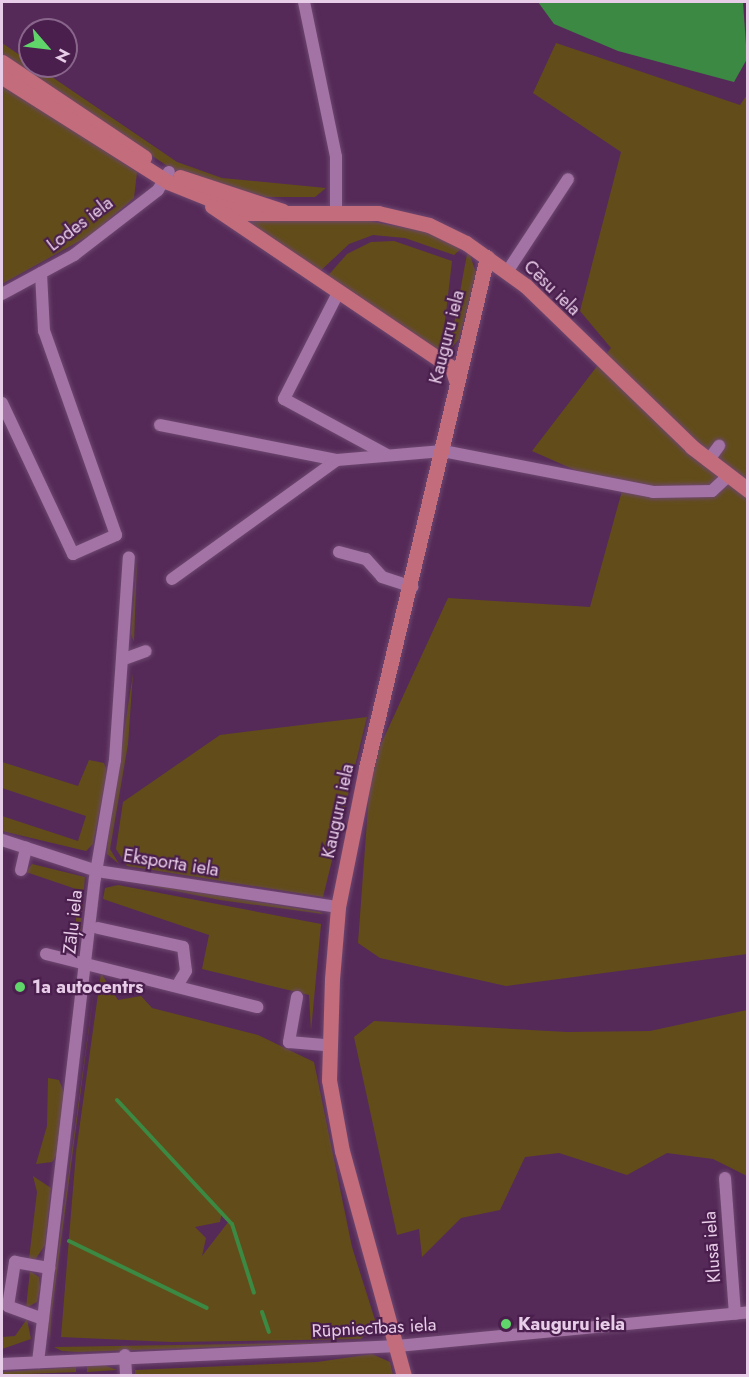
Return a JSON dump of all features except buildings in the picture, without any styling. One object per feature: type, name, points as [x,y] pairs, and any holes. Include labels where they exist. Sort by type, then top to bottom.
[{"type":"main road","name":"Cēsu iela","points":[[2,62],[189,191],[245,213],[336,210],[429,225],[487,257],[507,272],[708,461],[747,490]]},
{"type":"main road","name":"Cēsu iela","points":[[2,77],[167,176],[284,211]]},
{"type":"main road","points":[[189,191],[452,368],[456,380]]},
{"type":"main road","name":"Kauguru iela","points":[[404,1376],[398,1346],[342,1151],[327,1045],[338,907],[443,451],[456,380],[487,257]]},
{"type":"street","points":[[304,2],[336,157],[336,210]]},
{"type":"street","name":"Lodes iela","points":[[2,294],[74,255],[167,176]]},
{"type":"street","points":[[507,272],[568,179]]},
{"type":"street","points":[[2,403],[73,554],[116,536],[44,331],[40,273]]},
{"type":"street","points":[[338,293],[284,399],[388,456]]},
{"type":"street","points":[[160,425],[337,460],[443,451],[653,492],[712,491],[728,476]]},
{"type":"street","points":[[708,461],[719,446]]},
{"type":"street","points":[[172,579],[337,460]]},
{"type":"street","points":[[339,552],[366,559],[382,576],[412,587]]},
{"type":"street","name":"Zāļu iela","points":[[38,1362],[97,871],[115,760],[124,659],[129,557]]},
{"type":"street","points":[[124,659],[146,651]]},
{"type":"street","name":"Eksporta iela","points":[[2,840],[97,871],[338,907]]},
{"type":"street","points":[[21,870],[26,848]]},
{"type":"street","points":[[98,928],[183,947],[186,971],[177,986]]},
{"type":"street","points":[[46,954],[257,1007]]},
{"type":"street","points":[[297,997],[289,1042],[327,1045]]},
{"type":"street","name":"Klusā iela","points":[[725,1178],[741,1313]]},
{"type":"street","points":[[43,1319],[8,1306],[15,1262],[48,1268]]},
{"type":"street","name":"Rūpniecības iela","points":[[2,1364],[125,1356],[398,1346],[741,1313]]},
{"type":"street","points":[[125,1356],[126,1376]]},
{"type":"shaded area","points":[[538,2],[743,2],[747,59],[734,82],[618,51],[554,24]]},
{"type":"shaded area","points":[[2,43],[18,54],[18,67],[2,56]]},
{"type":"shaded area","points":[[556,43],[740,105],[747,95],[747,954],[506,986],[380,958],[358,943],[371,766],[448,598],[590,607],[622,491],[532,451],[611,348],[580,311],[621,152],[533,93]]},
{"type":"shaded area","points":[[35,78],[53,78],[177,162],[222,178],[326,188],[315,197],[265,197],[172,169]]},
{"type":"shaded area","points":[[2,84],[137,172],[134,198],[92,234],[2,284]]},
{"type":"shaded area","points":[[243,216],[369,221],[438,234],[463,247],[454,255],[405,238],[373,235],[349,244],[317,274],[242,222]]},
{"type":"shaded area","points":[[394,241],[452,261],[441,355],[325,279],[347,254],[371,242]]},
{"type":"shaded area","points":[[468,249],[476,273],[459,339],[449,351]]},
{"type":"shaded area","points":[[137,560],[134,642],[131,634]]},
{"type":"shaded area","points":[[133,673],[128,744],[110,849],[119,864],[107,854],[108,839]]},
{"type":"shaded area","points":[[367,717],[323,897],[127,866],[116,849],[123,802],[220,735]]},
{"type":"shaded area","points":[[89,760],[104,763],[107,772],[93,844],[86,851],[2,831],[2,816],[78,841],[86,816],[2,788],[2,762],[78,786]]},
{"type":"shaded area","points":[[32,864],[85,877],[80,936],[76,936],[76,889],[26,872]]},
{"type":"shaded area","points":[[122,880],[320,912],[323,914],[220,900]]},
{"type":"shaded area","points":[[118,885],[321,924],[311,1031],[309,995],[202,969],[209,935],[103,899],[105,888]]},
{"type":"shaded area","points":[[101,973],[118,1000],[141,996],[152,1008],[258,1035],[314,1062],[352,1247],[376,1323],[361,1339],[171,1342],[61,1337],[76,1152]],"holes":[[[222,1212],[229,1221],[202,1256],[206,1238],[195,1227],[220,1222]]]},
{"type":"shaded area","points":[[96,975],[51,1318],[50,1340],[48,1324]]},
{"type":"shaded area","points":[[747,1010],[747,1176],[713,1159],[667,1153],[627,1175],[559,1153],[525,1157],[500,1210],[461,1218],[422,1257],[419,1229],[397,1235],[354,1037],[374,1021],[567,1032],[650,1031]]},
{"type":"shaded area","points":[[48,1078],[59,1080],[65,1095],[57,1155],[52,1162],[36,1164],[47,1126]]},
{"type":"shaded area","points":[[33,1176],[51,1188],[45,1245],[35,1260],[29,1259],[37,1192]]},
{"type":"shaded area","points":[[30,1271],[39,1277],[40,1287],[37,1302],[26,1308]]},
{"type":"shaded area","points":[[27,1319],[31,1339],[2,1349],[2,1337],[15,1336]]},
{"type":"shaded area","points":[[365,1342],[78,1352],[62,1351],[54,1347]]},
{"type":"shaded area","points":[[372,1354],[390,1362],[393,1375],[135,1375],[135,1370],[317,1362]]},
{"type":"shaded area","points":[[104,1365],[117,1370],[87,1372],[87,1366]]},
{"type":"shaded area","points":[[76,1367],[76,1372],[2,1375],[2,1372]]},
{"type":"waterway","points":[[117,1100],[232,1224],[254,1293]]},
{"type":"waterway","points":[[69,1241],[207,1308]]},
{"type":"waterway","points":[[262,1312],[269,1332]]},
{"type":"place","name":"1a autocentrs","points":[[20,987]]},
{"type":"place","name":"Kauguru iela","points":[[506,1324]]}]
